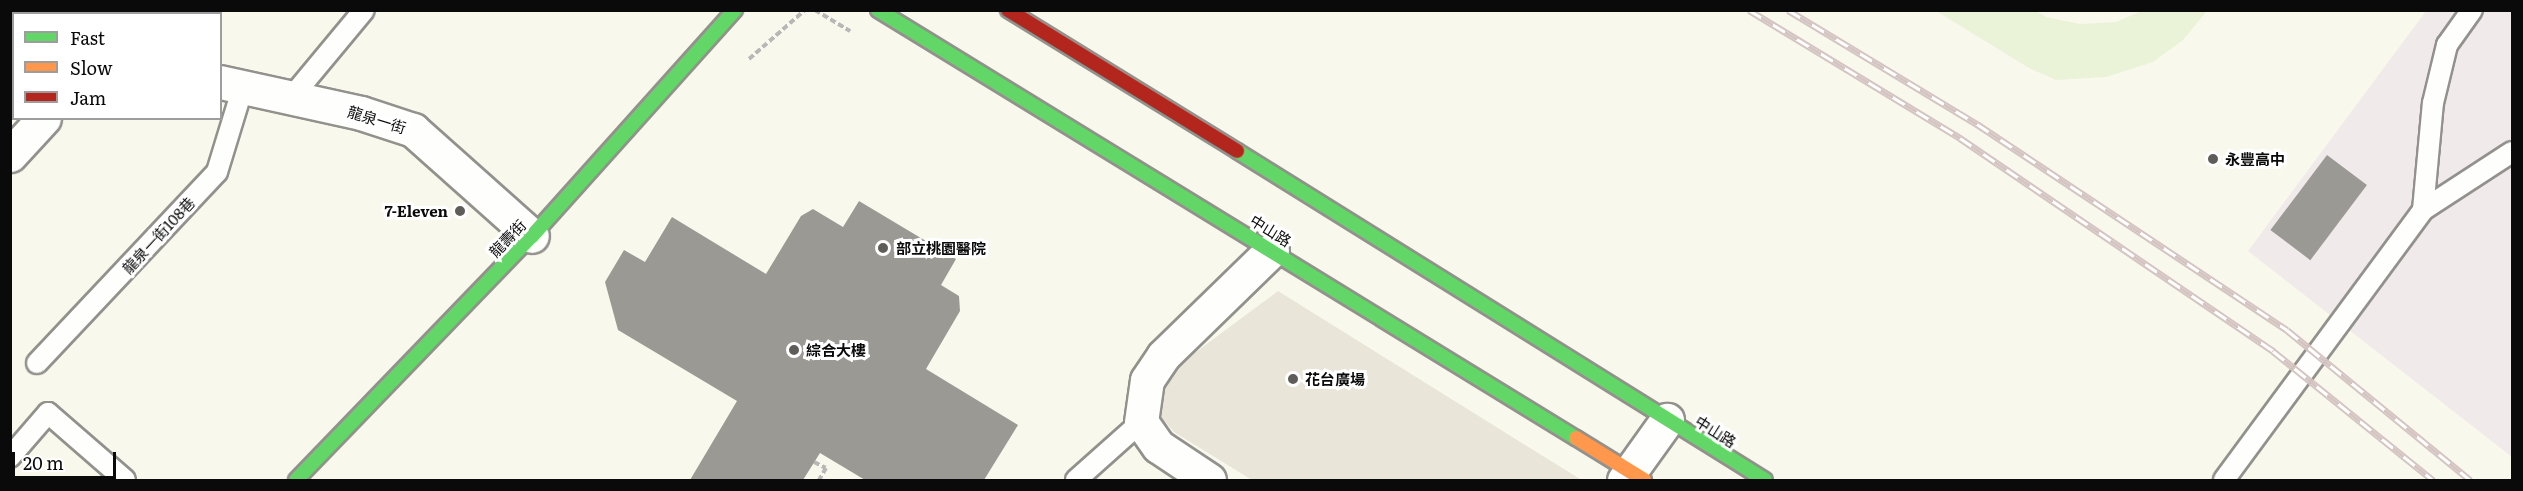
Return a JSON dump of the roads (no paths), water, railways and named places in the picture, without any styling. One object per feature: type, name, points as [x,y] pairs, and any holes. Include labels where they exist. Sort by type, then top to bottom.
[{"type":"main road","name":"龍壽街","points":[[296,480],[532,236],[735,10]]},
{"type":"main road","name":"中山路","points":[[878,10],[1272,250],[1633,478]]},
{"type":"main road","name":"中山路","points":[[1008,10],[1371,232],[1765,480]]},
{"type":"street","name":"龍泉一街","points":[[232,85],[361,113],[413,130],[532,236]]},
{"type":"street","points":[[10,155],[42,120]]},
{"type":"street","points":[[1209,480],[1158,446],[1141,422],[1147,380],[1163,356],[1272,250]]},
{"type":"street","points":[[1633,478],[1667,420]]},
{"type":"lane","points":[[291,98],[364,10]]},
{"type":"lane","points":[[2423,210],[2433,103],[2447,45],[2472,10]]},
{"type":"lane","name":"龍泉一街108巷","points":[[37,363],[217,172],[232,85]]},
{"type":"lane","points":[[2224,480],[2423,210],[2512,152]]},
{"type":"lane","points":[[10,457],[48,413],[125,480]]},
{"type":"lane","points":[[1076,480],[1141,422]]},
{"type":"railway","points":[[1749,10],[1960,138],[2273,351],[2433,480]]},
{"type":"railway","points":[[1788,10],[1977,124],[2287,330],[2470,480]]},
{"type":"place","name":"永豐高中","points":[[2213,159]]},
{"type":"place","name":"7-Eleven","points":[[460,211]]},
{"type":"place","name":"部立桃園醫院","points":[[883,248]]},
{"type":"place","name":"綜合大樓","points":[[794,350]]},
{"type":"place","name":"花台廣場","points":[[1293,379]]}]
